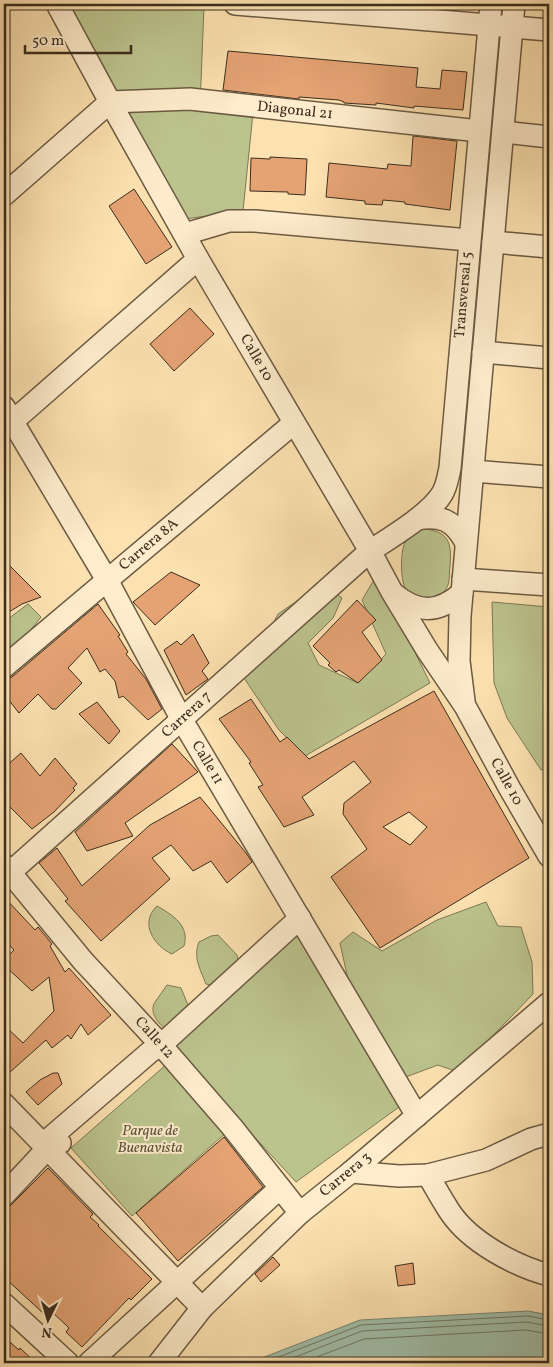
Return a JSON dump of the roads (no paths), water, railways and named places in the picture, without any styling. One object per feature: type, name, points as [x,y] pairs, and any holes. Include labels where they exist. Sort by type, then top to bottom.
[{"type":"street","name":"Calle 10","points":[[58,4],[110,102],[198,259],[370,551],[392,592],[427,650],[465,706],[549,856]]},
{"type":"street","points":[[235,4],[549,30]]},
{"type":"street","name":"Transversal 5","points":[[370,551],[417,519],[441,496],[447,483],[450,468],[491,4]]},
{"type":"street","name":"Transversal 5","points":[[465,541],[473,471],[514,4]]},
{"type":"street","name":"Diagonal 21","points":[[110,102],[190,99],[479,131]]},
{"type":"street","points":[[4,195],[110,102]]},
{"type":"street","points":[[503,132],[549,137]]},
{"type":"street","points":[[185,234],[230,221],[255,221],[469,240]]},
{"type":"street","points":[[493,242],[549,247]]},
{"type":"street","points":[[7,419],[198,259]]},
{"type":"street","points":[[483,352],[549,358]]},
{"type":"street","name":"Calle 11","points":[[7,419],[108,580],[182,720],[417,1116]]},
{"type":"street","name":"Carrera 8A","points":[[4,667],[294,423]]},
{"type":"street","points":[[473,471],[549,477]]},
{"type":"street","points":[[417,519],[431,517],[446,520],[458,529],[465,541]]},
{"type":"street","name":"Calle 10","points":[[465,541],[459,654],[465,706]]},
{"type":"street","name":"Carrera 7","points":[[6,872],[182,720],[370,551]]},
{"type":"street","points":[[392,592],[404,602],[419,608],[435,608],[450,603],[462,586],[549,585]]},
{"type":"street","name":"Calle 12","points":[[6,872],[83,962],[161,1045],[232,1127],[300,1213]]},
{"type":"street","points":[[4,1195],[47,1149],[59,1143],[155,1060],[161,1045],[300,918]]},
{"type":"street","name":"Carrera 3","points":[[159,1363],[202,1308],[300,1213],[352,1172],[549,1003]]},
{"type":"street","points":[[4,1104],[202,1308]]},
{"type":"street","points":[[352,1172],[400,1176],[428,1175],[486,1160],[531,1139],[549,1134]]},
{"type":"street","points":[[428,1175],[450,1213],[462,1226],[491,1250],[536,1272],[549,1275]]},
{"type":"street","points":[[89,1363],[280,1188]]},
{"type":"street","points":[[4,1304],[68,1363]]},
{"type":"water","points":[[528,1311],[549,1315],[549,1363],[249,1363],[360,1320]]},
{"type":"park label","name":"Parque de Buenavista","points":[[150,1140]]}]
